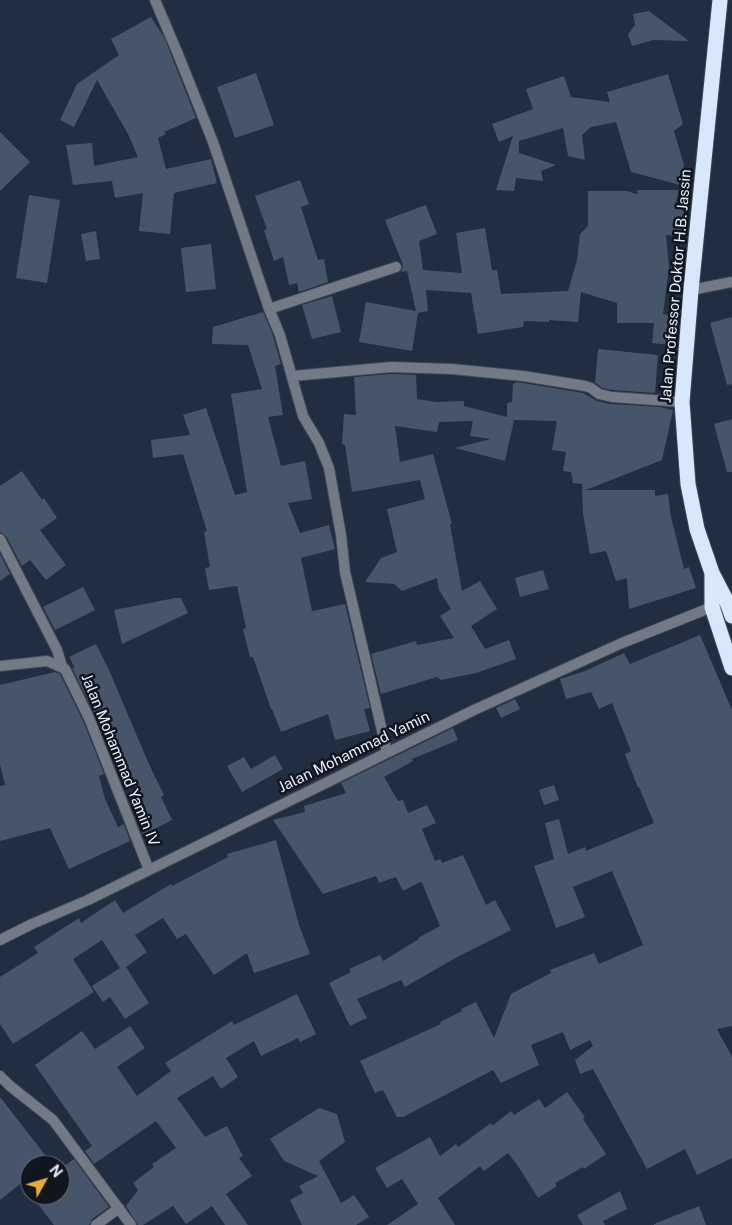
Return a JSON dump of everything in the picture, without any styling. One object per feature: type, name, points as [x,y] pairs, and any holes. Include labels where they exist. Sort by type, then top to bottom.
[{"type":"highway","name":"Jalan Professor Doktor H.B. Jassin","points":[[720,0],[691,290],[682,402],[688,484],[697,529],[712,573],[730,606]]},
{"type":"highway","name":"Jalan Professor Doktor H.B. Jassin","points":[[712,573],[712,607],[732,668]]},
{"type":"street","points":[[155,0],[213,142],[293,376],[303,416],[319,443],[329,468],[342,534],[345,572],[386,752]]},
{"type":"street","points":[[269,309],[396,266]]},
{"type":"street","points":[[691,290],[732,282]]},
{"type":"street","points":[[293,376],[390,367],[452,369],[523,376],[585,386],[599,394],[612,397],[682,402]]},
{"type":"street","points":[[0,539],[57,650],[62,666]]},
{"type":"street","name":"Jalan Mohammad Yamin","points":[[0,940],[149,870],[474,710],[613,647],[712,607],[730,606]]},
{"type":"street","name":"Jalan Mohammad Yamin IV","points":[[0,666],[47,661],[65,668],[89,718],[149,870]]},
{"type":"street","points":[[0,1076],[53,1120],[131,1225]]},
{"type":"street","points":[[96,1225],[119,1208]]},
{"type":"building","points":[[649,11],[689,41],[653,40],[632,46],[628,34],[635,25],[633,14]]},
{"type":"building","points":[[151,17],[164,37],[196,118],[164,132],[166,134],[158,138],[166,169],[211,159],[217,183],[174,193],[170,234],[139,231],[143,193],[115,198],[112,181],[73,185],[66,145],[92,143],[94,166],[138,157],[128,134],[97,80],[74,127],[60,120],[77,84],[119,55],[111,39]]},
{"type":"building","points":[[256,73],[274,125],[235,138],[217,87]]},
{"type":"building","points":[[668,74],[683,124],[674,131],[684,165],[680,185],[631,172],[616,122],[591,127],[582,135],[585,160],[568,156],[563,128],[519,141],[519,153],[556,165],[541,171],[543,181],[516,178],[514,191],[496,190],[513,136],[499,142],[492,124],[533,109],[526,89],[564,76],[571,97],[610,102],[607,92]]},
{"type":"building","points":[[0,132],[30,162],[0,191]]},
{"type":"building","points":[[300,180],[309,204],[301,207],[318,260],[324,259],[328,282],[299,292],[297,283],[289,285],[283,257],[274,261],[264,230],[267,229],[255,196]]},
{"type":"building","points":[[637,190],[679,190],[675,206],[685,207],[681,236],[666,235],[669,267],[663,314],[674,316],[671,345],[652,343],[654,323],[617,323],[617,303],[581,292],[578,322],[524,321],[523,327],[478,334],[471,293],[426,290],[428,311],[418,313],[412,351],[359,342],[366,302],[416,311],[407,271],[401,272],[403,265],[385,220],[426,205],[437,234],[419,241],[423,270],[462,273],[456,233],[485,228],[492,270],[497,270],[501,294],[568,291],[577,260],[580,234],[588,226],[588,191],[626,191],[638,194]]},
{"type":"building","points":[[29,195],[60,200],[47,283],[16,278]]},
{"type":"building","points":[[96,231],[100,259],[86,261],[81,234]]},
{"type":"building","points":[[211,244],[216,289],[186,292],[181,248]]},
{"type":"building","points":[[332,296],[341,332],[312,339],[302,305]]},
{"type":"building","points":[[263,312],[272,333],[281,364],[275,366],[283,415],[268,417],[281,466],[305,461],[312,499],[288,503],[300,533],[329,525],[335,549],[301,558],[312,611],[345,604],[370,708],[364,709],[370,731],[335,740],[328,714],[281,732],[253,657],[250,657],[243,629],[246,628],[237,586],[209,590],[205,568],[210,567],[204,532],[207,531],[183,454],[153,458],[151,440],[190,435],[183,415],[206,408],[235,495],[247,492],[231,394],[262,389],[248,345],[212,344],[213,327]]},
{"type":"building","points":[[732,317],[732,384],[727,385],[710,323]]},
{"type":"building","points":[[598,349],[658,355],[655,393],[602,388],[595,382]]},
{"type":"building","points":[[391,374],[416,375],[417,399],[436,402],[464,401],[464,406],[507,417],[507,403],[512,402],[513,384],[517,382],[583,393],[597,401],[610,404],[660,407],[673,410],[662,460],[586,490],[655,490],[655,496],[668,494],[671,517],[684,569],[689,567],[696,588],[629,609],[627,578],[616,581],[606,551],[590,554],[583,514],[582,484],[573,483],[571,472],[563,471],[566,452],[552,450],[557,421],[514,420],[505,461],[455,448],[491,439],[470,436],[473,421],[439,422],[437,432],[395,426],[400,462],[433,454],[452,524],[450,524],[462,591],[480,581],[497,609],[471,626],[485,649],[509,640],[516,659],[476,673],[441,680],[437,677],[381,694],[371,654],[416,641],[417,645],[454,638],[440,616],[451,609],[439,590],[437,578],[402,591],[394,584],[365,582],[381,558],[397,552],[387,509],[425,499],[420,480],[352,492],[345,445],[342,444],[344,414],[356,415],[354,377]]},
{"type":"building","points":[[732,419],[732,472],[727,472],[714,424]]},
{"type":"building","points":[[22,471],[42,500],[44,498],[57,518],[40,530],[66,565],[46,580],[30,560],[22,566],[6,536],[0,532],[0,486]]},
{"type":"building","points":[[0,554],[10,574],[0,581]]},
{"type":"building","points":[[543,570],[549,589],[520,597],[515,578]]},
{"type":"building","points":[[83,587],[95,610],[55,630],[43,607]]},
{"type":"building","points":[[181,598],[188,613],[122,644],[114,610]]},
{"type":"building","points":[[700,635],[732,710],[732,1026],[717,1029],[732,1057],[732,1158],[697,1175],[685,1149],[647,1169],[593,1069],[580,1074],[575,1060],[593,1046],[590,1040],[570,1050],[563,1032],[531,1045],[539,1065],[501,1083],[493,1070],[403,1117],[397,1117],[383,1090],[375,1093],[360,1061],[441,1024],[440,1022],[476,1002],[494,1038],[511,994],[551,973],[550,970],[594,953],[599,964],[643,945],[612,871],[573,887],[585,917],[556,928],[534,866],[554,859],[545,823],[559,819],[568,854],[585,847],[586,851],[654,823],[625,754],[631,751],[612,703],[599,709],[591,692],[566,699],[560,679],[585,671],[624,653],[630,664]]},
{"type":"building","points":[[96,644],[164,795],[161,797],[172,820],[143,835],[136,818],[147,813],[125,766],[116,769],[95,715],[72,668],[75,668],[69,657]]},
{"type":"building","points":[[55,672],[60,674],[83,721],[104,774],[99,776],[105,799],[118,827],[124,824],[130,841],[69,869],[50,828],[0,841],[0,786],[5,785],[0,764],[0,685]]},
{"type":"building","points":[[515,699],[520,709],[501,718],[496,708]]},
{"type":"building","points":[[453,728],[458,740],[412,759],[413,761],[384,777],[398,801],[403,800],[408,813],[427,805],[436,823],[422,829],[435,861],[440,859],[442,863],[463,855],[486,905],[495,900],[511,930],[459,956],[405,987],[401,980],[357,999],[367,1018],[350,1026],[329,983],[351,972],[349,969],[380,955],[383,961],[440,926],[420,882],[403,891],[396,877],[379,883],[376,876],[323,894],[273,820],[305,812],[304,806],[346,793],[341,783]]},
{"type":"building","points":[[275,755],[283,769],[242,792],[227,766],[244,757],[251,769]]},
{"type":"building","points":[[554,785],[559,800],[544,805],[539,790]]},
{"type":"building","points":[[276,840],[299,925],[310,954],[254,973],[247,953],[214,975],[186,934],[177,939],[163,918],[135,935],[147,952],[126,967],[149,1003],[125,1019],[110,997],[103,1002],[92,986],[120,968],[102,940],[73,959],[94,992],[13,1044],[0,1024],[0,977],[38,953],[34,947],[79,918],[81,923],[115,900],[123,913],[171,884],[172,886],[228,857],[227,854]]},
{"type":"building","points":[[297,994],[316,1034],[300,1042],[298,1038],[261,1056],[254,1041],[226,1058],[238,1077],[221,1089],[213,1076],[177,1098],[205,1137],[227,1126],[243,1156],[239,1158],[252,1176],[226,1194],[248,1225],[225,1225],[212,1206],[186,1224],[173,1206],[143,1225],[138,1225],[126,1206],[138,1190],[133,1183],[154,1167],[152,1164],[176,1148],[156,1121],[94,1164],[85,1151],[92,1146],[35,1065],[82,1031],[95,1049],[130,1026],[145,1048],[117,1067],[137,1096],[171,1071],[165,1063],[232,1021],[234,1025]]},
{"type":"building","points":[[567,1092],[585,1117],[583,1119],[606,1154],[584,1169],[583,1167],[555,1183],[557,1186],[538,1198],[508,1153],[484,1171],[480,1166],[438,1198],[455,1225],[387,1225],[418,1204],[402,1179],[387,1188],[375,1168],[430,1137],[440,1156],[456,1144],[458,1147],[491,1123],[492,1126],[511,1111],[514,1115],[539,1099],[545,1108]]},
{"type":"building","points":[[0,1097],[45,1155],[20,1155],[20,1184],[0,1200]]},
{"type":"building","points":[[319,1108],[337,1114],[345,1142],[319,1161],[341,1203],[354,1195],[369,1217],[356,1225],[302,1225],[290,1200],[303,1193],[299,1186],[318,1176],[284,1161],[270,1139]]},
{"type":"building","points":[[74,1159],[109,1207],[92,1219],[89,1225],[54,1225],[39,1205],[70,1205],[70,1162]]},
{"type":"building","points":[[620,1191],[627,1209],[603,1221],[605,1225],[583,1225],[577,1215]]},
{"type":"building","points":[[699,1206],[706,1225],[654,1225],[654,1224]]}]
